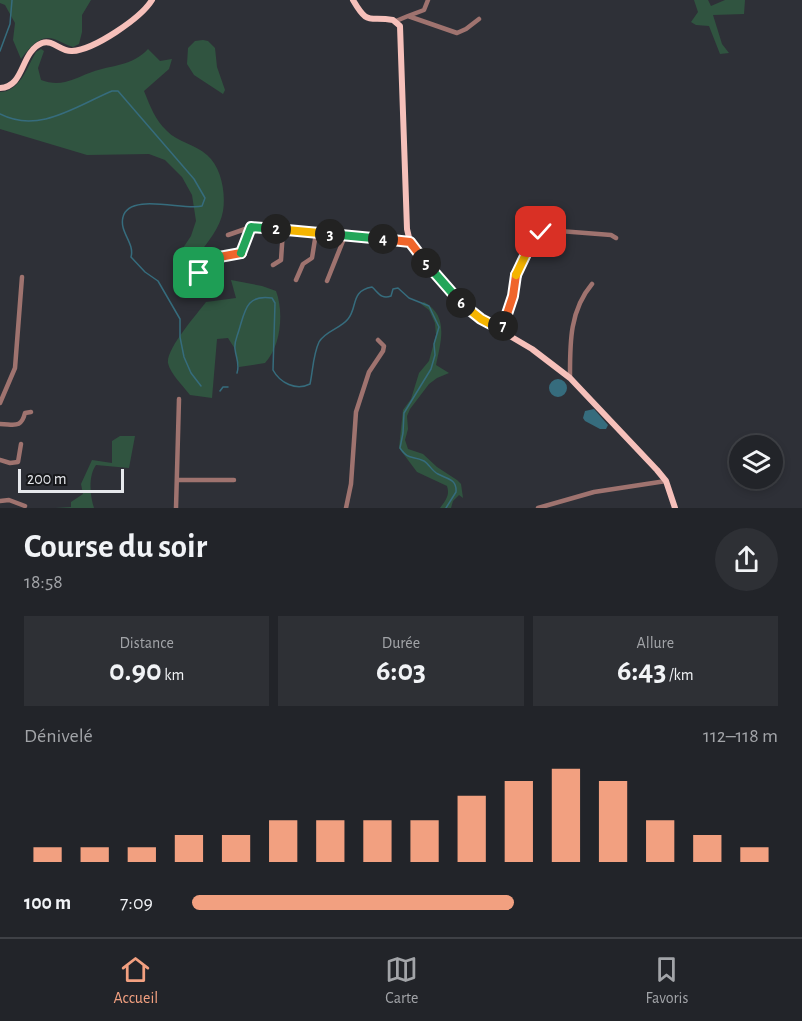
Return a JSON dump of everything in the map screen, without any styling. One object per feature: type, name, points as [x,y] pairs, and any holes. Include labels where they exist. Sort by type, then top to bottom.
[{"type":"main road","points":[[352,0],[363,16],[370,19],[389,19],[396,21],[400,26],[407,229],[410,242],[441,282],[466,308],[532,349],[570,378],[666,480],[675,508]]},
{"type":"main road","points":[[1,88],[14,84],[27,58],[39,45],[49,43],[69,51],[82,49],[123,28],[140,16],[150,1]]},
{"type":"street","points":[[396,21],[424,10],[428,0]]},
{"type":"street","points":[[408,16],[457,33],[479,19]]},
{"type":"street","points":[[228,235],[251,227],[410,242]]},
{"type":"street","points":[[203,293],[199,277],[200,262],[240,254],[251,227]]},
{"type":"street","points":[[273,265],[282,260],[283,230]]},
{"type":"street","points":[[502,330],[513,296],[516,272],[535,235],[547,230],[611,235],[616,238]]},
{"type":"street","points":[[296,280],[303,264],[312,258],[316,233]]},
{"type":"street","points":[[327,281],[345,236]]},
{"type":"street","points":[[0,403],[15,368],[22,277]]},
{"type":"street","points":[[570,378],[571,333],[578,305],[592,284]]},
{"type":"street","points":[[346,508],[351,484],[356,412],[369,372],[384,351],[384,346],[378,340]]},
{"type":"street","points":[[176,508],[179,399]]},
{"type":"street","points":[[0,424],[19,424],[25,413],[31,412]]},
{"type":"street","points":[[0,460],[18,462],[21,444]]},
{"type":"street","points":[[178,480],[234,480]]},
{"type":"street","points":[[537,508],[594,492],[666,480]]},
{"type":"street","points":[[0,501],[9,500],[25,506]]},
{"type":"green space","points":[[0,0],[91,0],[82,15],[79,44],[73,47],[54,39],[39,40],[21,59],[13,40],[15,23]]},
{"type":"green space","points":[[694,0],[708,0],[711,6],[725,0],[745,0],[744,14],[713,15],[722,44],[729,53],[720,54],[709,26],[696,25],[691,22],[698,12]]},
{"type":"green space","points":[[195,41],[208,41],[215,48],[217,67],[225,90],[223,94],[194,75],[187,64],[188,48]]},
{"type":"green space","points":[[41,49],[44,51],[38,68],[41,80],[53,83],[62,83],[129,62],[148,49],[160,61],[172,59],[169,69],[144,91],[153,113],[163,127],[171,135],[202,151],[212,160],[223,188],[224,204],[219,223],[198,255],[191,256],[184,253],[183,248],[191,236],[196,221],[192,195],[182,177],[165,160],[149,154],[87,155],[0,129],[0,92],[13,88],[18,83],[36,52]]},
{"type":"green space","points":[[231,280],[276,291],[280,309],[280,328],[275,348],[265,363],[239,367],[235,349],[228,338],[217,339],[212,398],[190,395],[171,371],[168,363],[169,357],[189,323],[206,302],[236,298]]},
{"type":"green space","points":[[424,302],[437,314],[440,322],[441,338],[436,365],[449,373],[429,384],[410,409],[407,416],[408,429],[405,440],[408,449],[423,454],[461,484],[463,498],[459,495],[453,501],[451,508],[440,508],[447,497],[447,486],[417,472],[399,448],[403,410],[411,399],[419,373],[429,361],[436,335],[435,323],[429,310],[421,304]]},
{"type":"green space","points":[[120,436],[135,436],[129,468],[96,465],[90,486],[94,508],[55,508],[71,507],[71,502],[83,494],[81,484],[92,460],[112,463],[112,441]]},
{"type":"water","points":[[554,379],[562,379],[567,384],[565,395],[554,397],[549,392],[549,384]]},
{"type":"water","points":[[594,409],[608,425],[606,429],[600,429],[583,418],[585,411]]},
{"type":"waterway","points":[[0,51],[10,24],[12,0]]},
{"type":"waterway","points":[[0,114],[29,121],[43,119],[57,116],[112,91],[118,91],[194,179],[205,198],[202,206],[135,205],[127,210],[122,222],[131,247],[131,257],[145,272],[158,281],[180,319],[180,337],[184,357],[191,373],[201,386]]},
{"type":"waterway","points":[[237,373],[236,340],[245,310],[252,301],[257,299],[272,298],[275,303],[273,370],[284,382],[299,387],[310,384],[319,342],[348,319],[360,292],[372,287],[380,295],[388,297],[391,296],[393,289],[398,288],[409,298],[429,306],[439,327],[434,344],[435,355],[431,369],[404,413],[400,448],[406,455],[424,461],[436,473],[455,484],[456,492],[446,508]]},
{"type":"waterway","points":[[220,391],[223,387],[228,387]]},
{"type":"route","points":[[199,273],[199,264],[203,260],[242,253],[251,227],[410,242],[441,282],[466,308],[502,330],[509,314],[516,272],[535,235],[541,232]]}]
